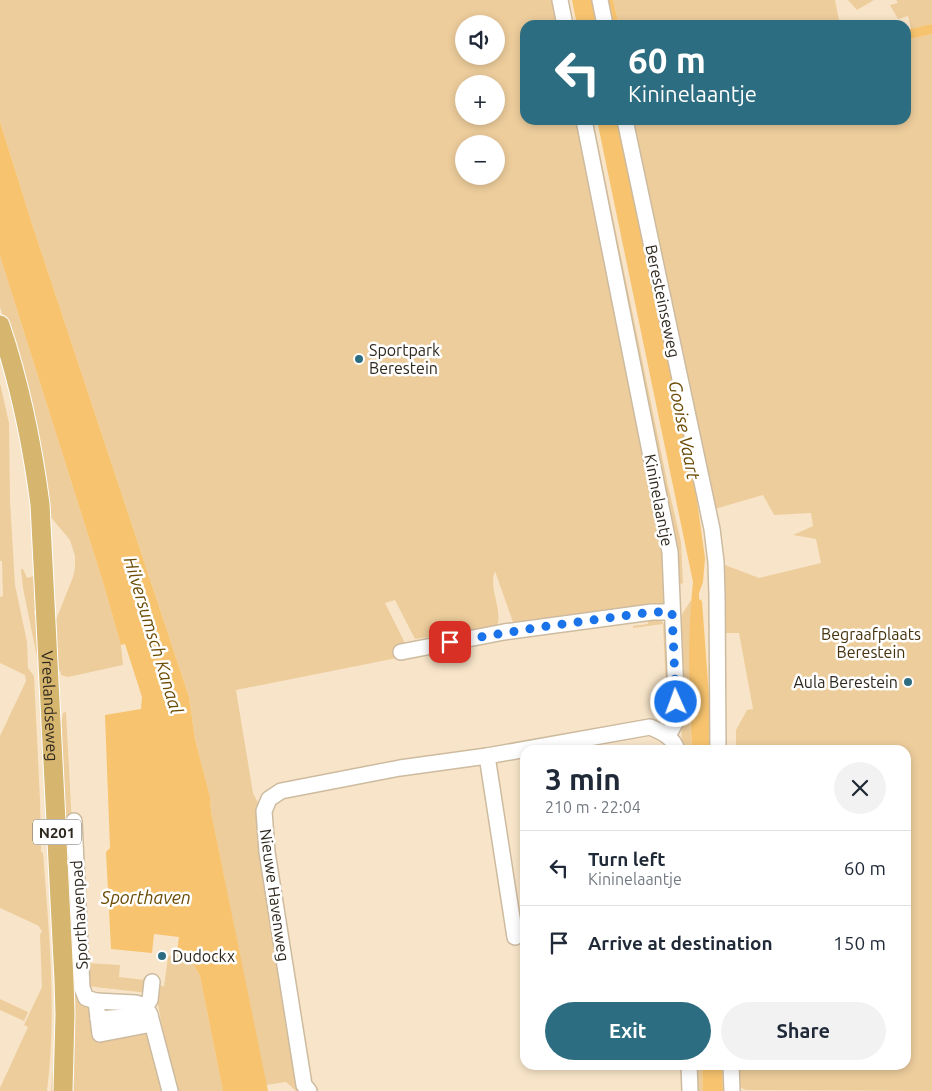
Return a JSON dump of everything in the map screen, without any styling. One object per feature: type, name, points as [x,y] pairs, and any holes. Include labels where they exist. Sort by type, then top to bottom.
[{"type":"main road","name":"Vreelandseweg","points":[[0,325],[27,422],[40,504],[64,980],[63,1091]]},
{"type":"street","points":[[560,0],[564,20]]},
{"type":"street","points":[[600,0],[604,20]]},
{"type":"street","name":"Kininelaantje","points":[[585,125],[670,552],[672,612]]},
{"type":"street","name":"Beresteinseweg","points":[[626,125],[712,529],[716,562],[718,745]]},
{"type":"street","points":[[401,652],[504,632],[652,612],[672,612],[677,719],[668,736],[675,745]]},
{"type":"street","name":"Nieuwe Havenweg","points":[[548,745],[650,727],[668,736]]},
{"type":"street","name":"Nieuwe Havenweg","points":[[309,1091],[304,1085],[266,852],[264,811],[269,799],[281,792],[400,768],[520,750]]},
{"type":"street","points":[[486,756],[515,937]]},
{"type":"street","name":"Sporthavenpad","points":[[74,821],[82,988],[86,998],[96,1001]]},
{"type":"street","points":[[149,1015],[152,982]]},
{"type":"street","points":[[149,1015],[100,1034],[96,1001],[141,1003],[149,1015],[170,1091]]},
{"type":"street","points":[[689,1070],[690,1091]]},
{"type":"street","points":[[731,1070],[732,1091]]},
{"type":"green space","name":"Sportpark Berestein","points":[[0,0],[557,0],[561,20],[520,20],[520,125],[583,125],[661,541],[669,601],[660,604],[514,625],[495,571],[493,585],[498,613],[497,627],[415,639],[395,600],[385,603],[404,641],[407,656],[236,690],[253,793],[259,805],[257,821],[265,880],[304,1091],[296,1091],[286,1082],[266,1085],[211,812],[210,797],[195,739],[189,697],[0,122]]},
{"type":"green space","points":[[613,0],[835,0],[839,20],[618,20]]},
{"type":"green space","points":[[848,0],[874,0],[857,10]]},
{"type":"green space","points":[[896,0],[932,0],[932,24],[911,29],[911,20],[909,20],[908,16],[898,19],[890,5],[898,3]]},
{"type":"green space","name":"Begraafplaats Berestein","points":[[932,34],[932,1091],[746,1090],[738,1083],[735,1070],[911,1070],[911,745],[736,745],[736,730],[747,710],[753,709],[739,633],[724,633],[720,563],[759,578],[821,563],[816,539],[793,535],[813,526],[811,513],[774,515],[763,495],[711,510],[631,125],[911,125],[911,39]]},
{"type":"green space","points":[[589,125],[594,125],[681,542],[683,583],[678,585]]},
{"type":"green space","points":[[0,256],[102,579],[121,645],[123,665],[68,677],[61,675],[60,670],[58,670],[56,620],[73,577],[75,556],[70,540],[44,509],[14,351],[0,307]]},
{"type":"green space","points":[[0,383],[9,423],[10,501],[15,585],[27,642],[28,668],[34,676],[41,852],[43,853],[48,912],[52,1002],[47,1091],[0,1091],[28,1027],[24,1025],[42,987],[40,935],[42,930],[39,926],[0,908],[0,736],[26,681],[25,675],[0,663],[0,597],[3,596],[2,561],[0,561]]},
{"type":"green space","points":[[21,569],[23,569],[27,578],[34,576],[34,612],[43,667],[51,813],[48,848],[55,899],[59,984],[59,1045],[56,1091],[51,1091],[55,1047],[56,984],[47,848],[40,672]]},
{"type":"green space","points":[[691,600],[690,717],[692,745],[682,745],[679,619]]},
{"type":"green space","points":[[647,618],[660,619],[666,627],[671,714],[665,727],[661,716],[667,714],[663,624],[633,628],[633,626],[648,624]]},
{"type":"green space","points":[[66,712],[75,881],[96,1042],[149,1028],[165,1091],[69,1091],[60,731],[63,713]]},
{"type":"green space","points":[[175,952],[194,965],[200,976],[223,1091],[174,1091],[156,994],[87,986],[86,963],[120,965],[119,977],[154,981],[154,985],[164,986],[168,957]]},
{"type":"green space","points":[[0,999],[28,1012],[24,1021],[0,1010]]},
{"type":"green space","points":[[694,1070],[702,1070],[703,1091],[695,1091]]},
{"type":"water","points":[[572,0],[593,0],[597,20],[576,20]]},
{"type":"water","points":[[608,0],[613,0],[618,20],[612,20]]},
{"type":"water","points":[[932,24],[932,34],[911,39],[911,29]]},
{"type":"water","points":[[0,122],[189,697],[195,739],[210,797],[211,812],[268,1091],[223,1091],[200,976],[193,963],[177,952],[179,937],[154,934],[152,953],[111,949],[106,852],[110,848],[105,715],[141,709],[142,697],[125,644],[121,645],[0,256]]},
{"type":"water","name":"Gooise Vaart","points":[[598,125],[619,125],[693,472],[705,558],[699,599],[702,601],[711,745],[692,745],[689,665],[693,582]]},
{"type":"water","points":[[702,1070],[722,1070],[723,1091],[703,1091]]},
{"type":"place","name":"Sportpark Berestein","points":[[359,359]]},
{"type":"place","name":"Aula Berestein","points":[[908,682]]},
{"type":"place","name":"Dudockx","points":[[162,956]]},
{"type":"route","points":[[450,642],[504,632],[652,612],[672,612],[676,702]]},
{"type":"water label","name":"Hilversumsch Kanaal","points":[[154,635]]},
{"type":"water label","name":"Sporthaven","points":[[146,897]]}]
